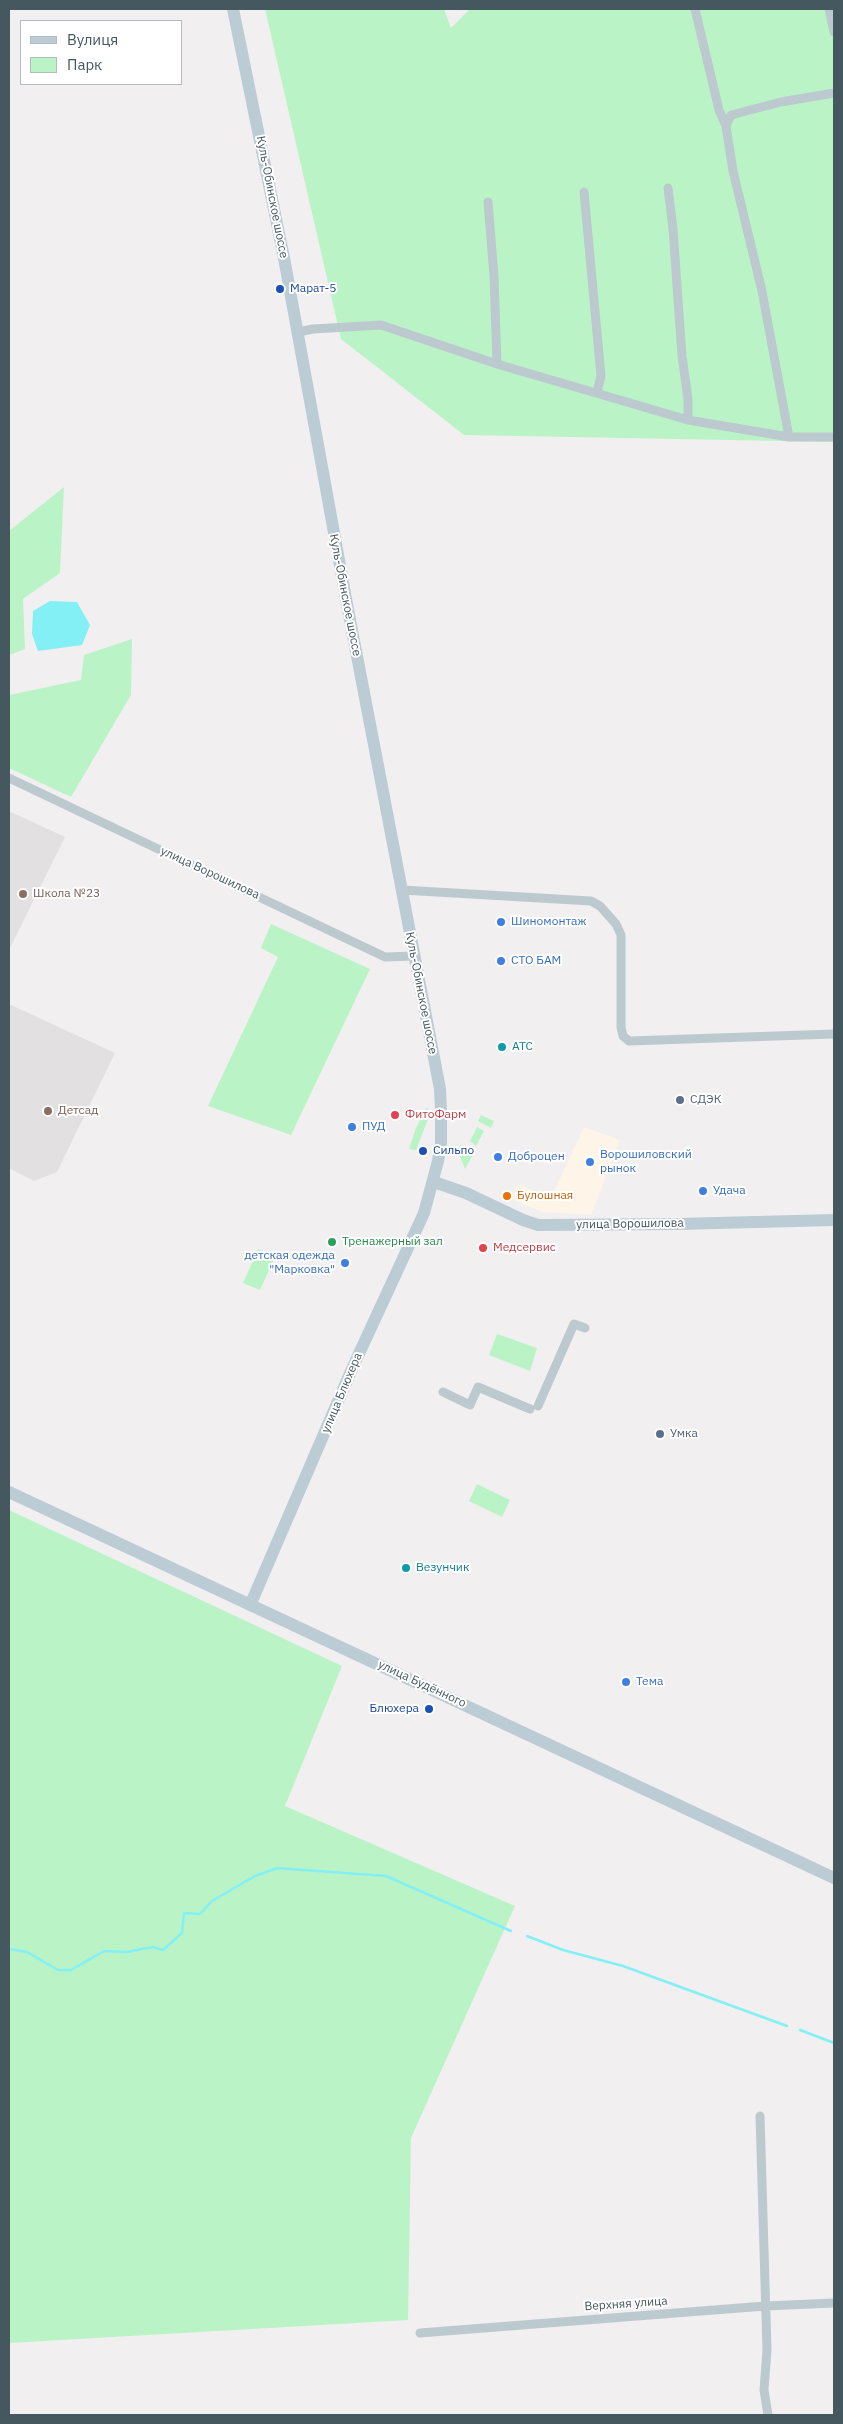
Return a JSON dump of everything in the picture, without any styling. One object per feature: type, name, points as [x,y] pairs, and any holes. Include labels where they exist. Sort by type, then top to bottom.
[{"type":"main road","name":"Куль-Обинское шоссе","points":[[234,9],[263,148],[339,565],[440,1090],[441,1142],[434,1182]]},
{"type":"main road","name":"улица Ворошилова","points":[[434,1182],[466,1193],[522,1220],[538,1225],[834,1220]]},
{"type":"main road","name":"улица Блюхера","points":[[251,1603],[351,1371],[424,1213],[434,1182]]},
{"type":"main road","name":"улица Будённого","points":[[9,1492],[251,1603],[834,1878]]},
{"type":"street","points":[[695,9],[719,110],[726,126],[733,171],[762,291],[789,437]]},
{"type":"street","points":[[829,9],[834,32]]},
{"type":"street","points":[[726,126],[732,115],[781,102],[834,93]]},
{"type":"street","points":[[668,188],[673,229],[682,356],[688,399],[688,420]]},
{"type":"street","points":[[584,192],[601,376],[598,392]]},
{"type":"street","points":[[488,202],[494,276],[497,364]]},
{"type":"street","points":[[298,332],[313,329],[381,325],[497,364],[598,392],[688,420],[789,437],[834,437]]},
{"type":"street","name":"улица Ворошилова","points":[[9,778],[385,957],[414,956]]},
{"type":"street","points":[[402,890],[584,899],[596,903],[616,924],[622,935],[621,1027],[623,1036],[629,1041],[834,1034]]},
{"type":"street","points":[[443,1392],[470,1405],[478,1387],[534,1407],[574,1324],[585,1328]]},
{"type":"street","points":[[760,2116],[764,2192],[767,2350],[764,2390],[768,2415]]},
{"type":"street","name":"Верхняя улица","points":[[420,2333],[765,2306],[834,2303]]},
{"type":"shaded area","name":"Школа №23","points":[[9,811],[65,837],[9,950]]},
{"type":"shaded area","name":"Детсад","points":[[9,1004],[115,1053],[57,1172],[34,1181],[9,1168]]},
{"type":"shaded area","name":"Ворошиловский рынок","points":[[584,1127],[620,1140],[591,1215],[542,1212],[511,1199],[518,1184],[551,1198]]},
{"type":"green space","points":[[265,9],[444,9],[451,28],[470,9],[834,9],[834,442],[464,435],[341,339]]},
{"type":"green space","points":[[64,487],[60,573],[23,599],[25,649],[9,655],[9,531]]},
{"type":"green space","points":[[132,639],[131,695],[71,797],[9,768],[9,695],[81,680],[84,655]]},
{"type":"green space","points":[[271,924],[370,969],[291,1135],[208,1106],[278,957],[261,948]]},
{"type":"green space","points":[[427,1107],[430,1114],[416,1150],[409,1149],[416,1128]]},
{"type":"green space","points":[[481,1115],[494,1121],[491,1128],[478,1121]]},
{"type":"green space","points":[[477,1127],[484,1131],[476,1146],[470,1141]]},
{"type":"green space","points":[[460,1145],[475,1151],[465,1169],[458,1151]]},
{"type":"green space","points":[[258,1249],[275,1257],[260,1290],[243,1283]]},
{"type":"green space","points":[[497,1334],[537,1348],[530,1371],[489,1355]]},
{"type":"green space","points":[[477,1484],[510,1500],[502,1517],[469,1501]]},
{"type":"green space","points":[[9,1510],[342,1666],[285,1806],[515,1906],[411,2138],[408,2320],[9,2343]]},
{"type":"water","points":[[50,601],[77,602],[90,625],[82,645],[38,651],[32,634],[33,611]]},
{"type":"waterway","points":[[9,1949],[27,1952],[58,1970],[71,1970],[104,1951],[127,1952],[153,1947],[163,1950],[182,1933],[184,1913],[200,1914],[212,1901],[255,1876],[277,1868],[386,1876],[511,1931]]},
{"type":"waterway","points":[[527,1936],[563,1950],[623,1966],[787,2026]]},
{"type":"waterway","points":[[800,2030],[834,2043]]},
{"type":"place","name":"Марат-5","points":[[280,289]]},
{"type":"place","name":"Школа №23","points":[[23,894]]},
{"type":"place","name":"Шиномонтаж","points":[[501,922]]},
{"type":"place","name":"СТО БАМ","points":[[501,961]]},
{"type":"place","name":"АТС","points":[[502,1047]]},
{"type":"place","name":"СДЭК","points":[[680,1100]]},
{"type":"place","name":"Детсад","points":[[48,1111]]},
{"type":"place","name":"ФитоФарм","points":[[395,1115]]},
{"type":"place","name":"ПУД","points":[[352,1127]]},
{"type":"place","name":"Сильпо","points":[[423,1151]]},
{"type":"place","name":"Доброцен","points":[[498,1157]]},
{"type":"place","name":"Ворошиловский рынок","points":[[590,1162]]},
{"type":"place","name":"Удача","points":[[703,1191]]},
{"type":"place","name":"Булошная","points":[[507,1196]]},
{"type":"place","name":"Тренажерный зал","points":[[332,1242]]},
{"type":"place","name":"Медсервис","points":[[483,1248]]},
{"type":"place","name":"детская одежда \"Марковка\"","points":[[345,1263]]},
{"type":"place","name":"Умка","points":[[660,1434]]},
{"type":"place","name":"Везунчик","points":[[406,1568]]},
{"type":"place","name":"Тема","points":[[626,1682]]},
{"type":"place","name":"Блюхера","points":[[429,1709]]}]
